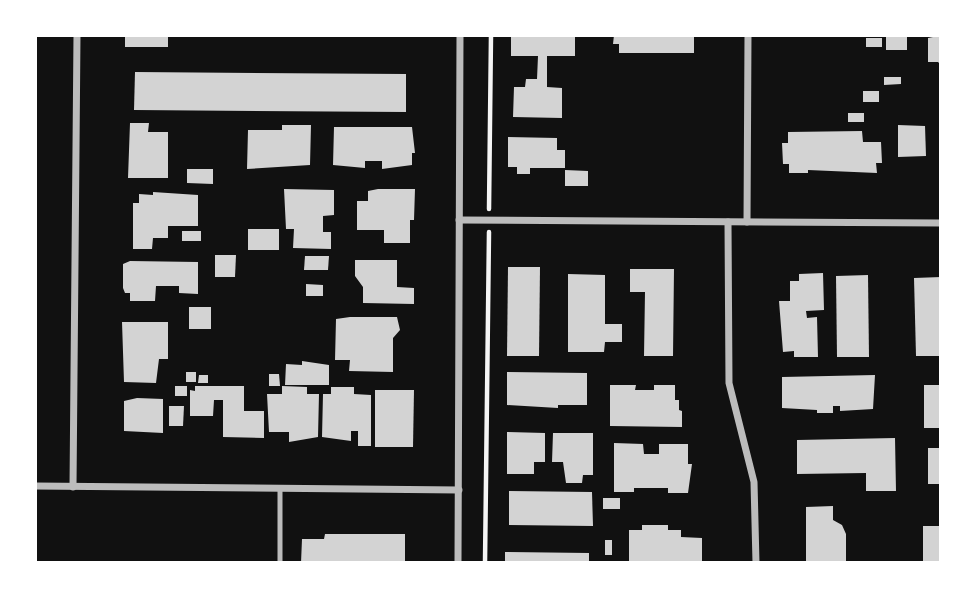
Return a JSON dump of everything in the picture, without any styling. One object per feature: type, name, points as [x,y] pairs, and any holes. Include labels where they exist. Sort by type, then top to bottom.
[{"type":"street","points":[[73,487],[77,35]]},
{"type":"street","points":[[458,563],[460,35]]},
{"type":"street","points":[[747,222],[748,35]]},
{"type":"street","points":[[458,220],[941,223]]},
{"type":"street","points":[[728,222],[729,383],[754,482],[757,563]]},
{"type":"street","points":[[35,486],[459,490]]},
{"type":"lane","points":[[280,488],[280,563]]},
{"type":"path","points":[[489,202],[491,35]]},
{"type":"path","points":[[485,563],[489,239]]},
{"type":"building","points":[[125,35],[168,35],[168,47],[125,47]]},
{"type":"building","points":[[511,35],[575,35],[575,56],[547,56],[547,87],[562,88],[562,118],[513,117],[514,87],[525,87],[526,79],[537,79],[538,56],[511,56]]},
{"type":"building","points":[[614,35],[694,35],[694,53],[619,53],[619,44],[613,44]]},
{"type":"building","points":[[886,35],[907,35],[907,50],[886,50]]},
{"type":"building","points":[[941,36],[941,65],[938,62],[928,62],[928,38]]},
{"type":"building","points":[[866,38],[882,38],[882,47],[866,47]]},
{"type":"building","points":[[135,72],[406,74],[406,112],[134,110]]},
{"type":"building","points":[[884,77],[901,77],[901,84],[884,85]]},
{"type":"building","points":[[863,91],[879,91],[879,102],[863,102]]},
{"type":"building","points":[[848,113],[864,113],[864,122],[848,122]]},
{"type":"building","points":[[130,123],[149,123],[148,132],[168,132],[168,178],[128,178]]},
{"type":"building","points":[[282,125],[311,125],[310,165],[247,169],[248,130],[282,130]]},
{"type":"building","points":[[898,125],[925,126],[926,156],[898,157]]},
{"type":"building","points":[[334,127],[412,127],[415,153],[412,153],[412,165],[382,169],[382,161],[365,161],[365,168],[333,165]]},
{"type":"building","points":[[862,131],[863,142],[881,142],[882,163],[876,163],[877,173],[808,170],[808,173],[789,173],[789,164],[783,164],[782,143],[788,143],[788,132]]},
{"type":"building","points":[[508,137],[557,138],[557,150],[565,150],[565,168],[530,168],[530,174],[517,174],[517,167],[508,167]]},
{"type":"building","points":[[187,169],[213,169],[213,184],[187,183]]},
{"type":"building","points":[[565,170],[588,171],[588,186],[565,186]]},
{"type":"building","points":[[284,189],[334,190],[334,215],[323,216],[323,232],[331,232],[331,249],[293,248],[294,229],[286,229]]},
{"type":"building","points":[[415,189],[414,220],[410,220],[410,243],[384,243],[384,230],[357,230],[357,201],[368,201],[368,191]]},
{"type":"building","points":[[153,192],[198,195],[198,226],[168,226],[168,238],[153,238],[152,249],[133,249],[133,203],[139,203],[139,194],[153,195]]},
{"type":"building","points":[[248,229],[279,229],[279,250],[248,250]]},
{"type":"building","points":[[182,231],[201,231],[201,241],[182,241]]},
{"type":"building","points":[[215,255],[236,255],[235,277],[215,277]]},
{"type":"building","points":[[305,256],[329,256],[328,270],[304,270]]},
{"type":"building","points":[[355,260],[397,260],[397,287],[414,288],[414,304],[363,303],[363,287],[355,276]]},
{"type":"building","points":[[130,261],[198,262],[198,294],[179,293],[179,286],[156,286],[155,301],[130,301],[130,293],[125,293],[123,288],[123,264]]},
{"type":"building","points":[[508,267],[540,267],[539,356],[507,356]]},
{"type":"building","points":[[630,269],[674,269],[673,356],[644,356],[645,292],[630,292]]},
{"type":"building","points":[[823,273],[824,310],[806,311],[807,318],[817,317],[818,357],[794,357],[794,351],[783,352],[779,301],[790,301],[790,281],[799,281],[799,274]]},
{"type":"building","points":[[568,274],[605,275],[605,324],[622,324],[622,342],[605,342],[604,352],[568,352]]},
{"type":"building","points":[[868,275],[869,357],[837,357],[836,276]]},
{"type":"building","points":[[941,277],[941,356],[916,356],[914,278]]},
{"type":"building","points":[[306,284],[323,285],[323,296],[306,296]]},
{"type":"building","points":[[189,307],[211,307],[211,329],[189,329]]},
{"type":"building","points":[[397,317],[400,330],[393,338],[393,372],[349,371],[350,360],[335,360],[336,319]]},
{"type":"building","points":[[122,322],[168,322],[168,359],[159,359],[156,383],[124,382]]},
{"type":"building","points":[[302,361],[329,365],[329,385],[285,385],[286,364],[302,365]]},
{"type":"building","points":[[186,372],[196,372],[196,382],[186,382]]},
{"type":"building","points":[[507,372],[587,373],[587,405],[558,405],[558,408],[507,405]]},
{"type":"building","points":[[269,374],[279,374],[280,386],[269,386]]},
{"type":"building","points":[[199,375],[208,375],[208,383],[198,383]]},
{"type":"building","points":[[875,375],[873,409],[840,411],[840,406],[833,406],[833,413],[817,413],[817,410],[782,408],[782,377]]},
{"type":"building","points":[[610,385],[636,385],[635,390],[654,390],[654,385],[675,385],[675,400],[679,400],[679,410],[682,411],[682,427],[610,426]]},
{"type":"building","points":[[924,385],[941,385],[941,428],[924,428]]},
{"type":"building","points":[[175,386],[187,386],[187,396],[175,396]]},
{"type":"building","points":[[195,386],[244,386],[244,411],[264,411],[264,438],[223,437],[223,400],[214,400],[213,416],[190,416],[190,390],[195,391]]},
{"type":"building","points":[[282,386],[307,387],[307,394],[319,394],[318,437],[289,442],[289,432],[269,432],[267,394],[282,394]]},
{"type":"building","points":[[331,387],[354,387],[354,394],[371,395],[371,446],[358,446],[358,431],[351,431],[351,441],[322,437],[323,394],[331,394]]},
{"type":"building","points":[[375,390],[414,390],[413,447],[375,447]]},
{"type":"building","points":[[137,398],[163,399],[163,433],[124,431],[124,401]]},
{"type":"building","points":[[169,406],[184,406],[183,426],[169,426]]},
{"type":"building","points":[[507,432],[545,433],[545,462],[534,462],[534,474],[507,474]]},
{"type":"building","points":[[553,433],[593,433],[593,475],[583,475],[582,483],[566,483],[563,462],[552,462]]},
{"type":"building","points":[[895,438],[896,491],[866,491],[866,473],[797,474],[797,440]]},
{"type":"building","points":[[614,443],[643,444],[644,454],[659,454],[659,444],[688,444],[688,464],[692,464],[688,493],[668,493],[668,488],[634,488],[634,492],[614,492]]},
{"type":"building","points":[[928,448],[941,448],[941,484],[928,484]]},
{"type":"building","points":[[509,491],[592,492],[593,526],[509,525]]},
{"type":"building","points":[[603,498],[620,498],[620,509],[603,509]]},
{"type":"building","points":[[833,506],[833,520],[842,525],[846,534],[846,562],[806,562],[806,507]]},
{"type":"building","points":[[642,525],[668,525],[668,530],[681,530],[681,537],[702,538],[702,561],[629,561],[629,530],[642,530]]},
{"type":"building","points":[[923,526],[941,526],[941,563],[923,563]]},
{"type":"building","points":[[325,534],[405,534],[405,563],[301,563],[302,539],[324,539]]},
{"type":"building","points":[[605,540],[612,540],[612,555],[605,555]]},
{"type":"building","points":[[505,552],[589,553],[589,563],[505,563]]}]
